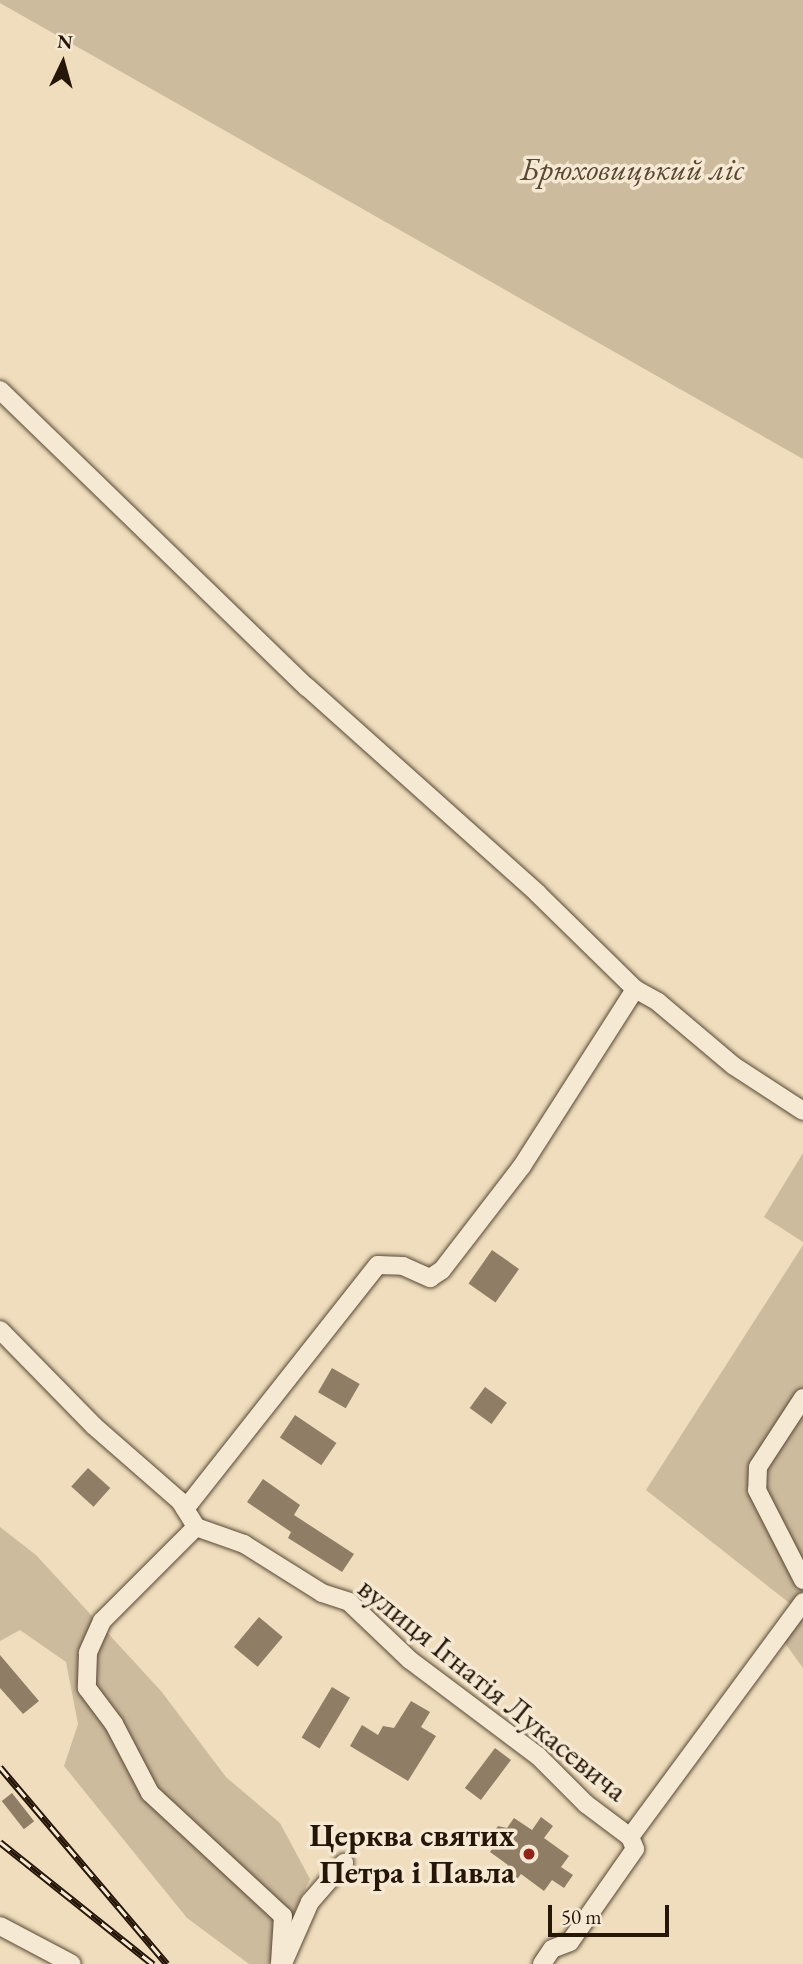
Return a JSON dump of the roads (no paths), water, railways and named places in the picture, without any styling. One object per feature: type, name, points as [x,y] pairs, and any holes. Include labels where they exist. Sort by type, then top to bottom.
[{"type":"street","points":[[0,390],[307,687],[537,894],[635,989],[658,1002],[734,1066],[803,1111]]},
{"type":"street","points":[[185,1509],[377,1265],[403,1266],[430,1278],[442,1270],[522,1166],[635,989]]},
{"type":"street","points":[[0,1330],[185,1509],[196,1527],[102,1620],[88,1653],[87,1688],[114,1724],[150,1793],[283,1916],[281,1964]]},
{"type":"street","points":[[803,1398],[758,1467],[757,1490],[803,1580]]},
{"type":"street","name":"вулиця Ігнатія Лукасевича","points":[[196,1527],[244,1544],[322,1593],[349,1602],[410,1660],[538,1756],[586,1804],[630,1837],[635,1849],[570,1942],[552,1950],[542,1964]]},
{"type":"street","points":[[630,1837],[803,1602]]},
{"type":"street","points":[[281,1964],[310,1902],[344,1863]]},
{"type":"street","points":[[0,1926],[42,1957],[72,1964]]},
{"type":"railway","points":[[0,1767],[167,1964]]},
{"type":"railway","points":[[0,1842],[153,1964]]},
{"type":"place","name":"Церква святих Петра і Павла","points":[[529,1854]]},
{"type":"park label","name":"Брюховицький ліс","points":[[632,169]]}]
